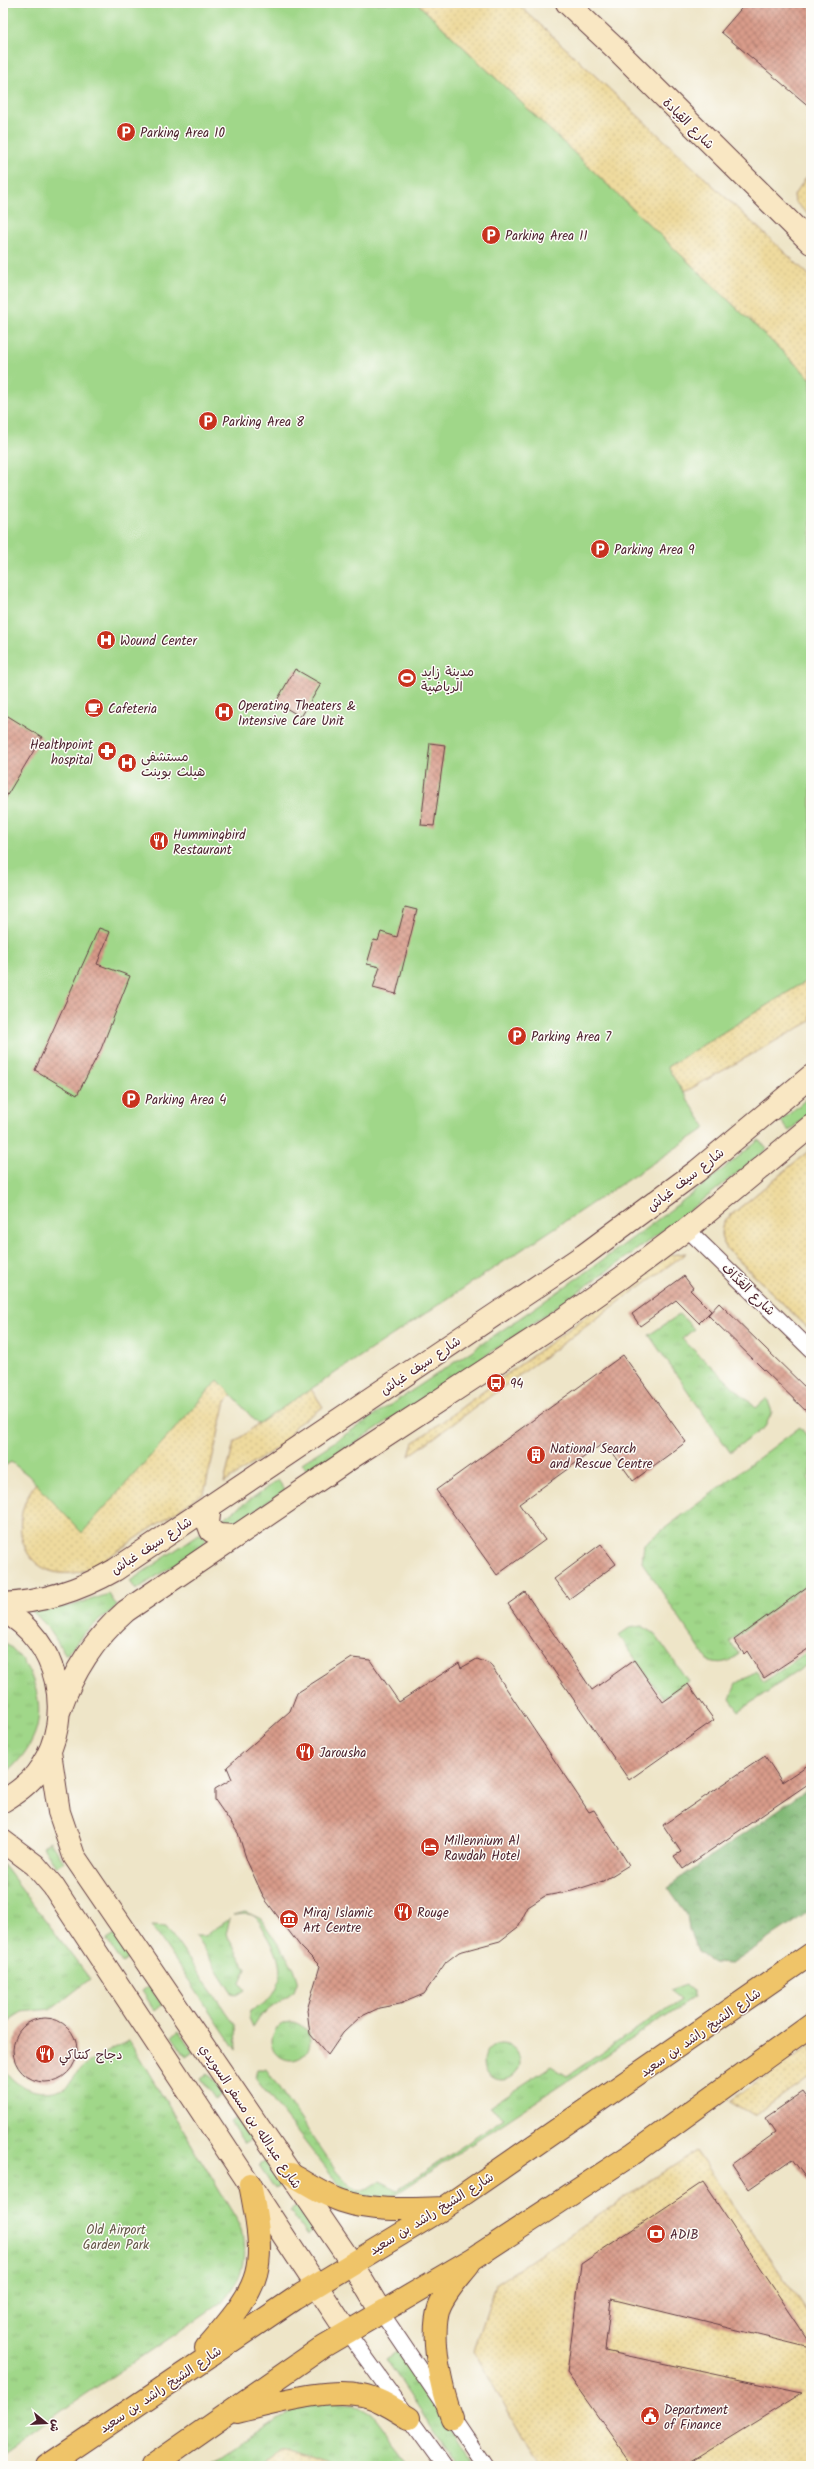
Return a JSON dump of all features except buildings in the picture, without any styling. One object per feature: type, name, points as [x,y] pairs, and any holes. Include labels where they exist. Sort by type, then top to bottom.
[{"type":"main road","name":"شارع الشيخ راشد بن سعيد","points":[[47,2466],[315,2285],[351,2262],[444,2208],[811,1954]]},
{"type":"main road","points":[[152,2466],[347,2332],[474,2258],[634,2153],[811,2025]]},
{"type":"main road","points":[[291,2174],[326,2194],[359,2206],[390,2209],[444,2208]]},
{"type":"main road","points":[[189,2369],[240,2310],[252,2289],[259,2267],[261,2244],[250,2184]]},
{"type":"main road","points":[[452,2418],[440,2380],[437,2316],[446,2296],[474,2258]]},
{"type":"main road","points":[[228,2414],[311,2397],[350,2393],[375,2399],[409,2418]]},
{"type":"street","name":"شارع القِيادة","points":[[567,3],[616,49],[811,243]]},
{"type":"street","name":"شارع سيف غباش","points":[[3,1604],[60,1594],[103,1577],[590,1250],[697,1171],[811,1076]]},
{"type":"street","points":[[3,1801],[30,1781],[50,1752],[55,1739],[60,1712],[74,1673],[85,1656],[111,1624],[126,1611],[236,1536],[559,1322],[687,1228],[811,1126]]},
{"type":"street","name":"شارع الغَدَّاف","points":[[687,1228],[811,1350]]},
{"type":"street","points":[[210,1506],[208,1523],[211,1531],[219,1535],[236,1536]]},
{"type":"street","points":[[3,1611],[23,1625],[37,1639],[47,1656],[56,1680],[60,1712]]},
{"type":"street","name":"شارع عبدالله بن مسفر السويدي","points":[[50,1752],[59,1812],[74,1856],[351,2262],[381,2312],[485,2466]]},
{"type":"street","points":[[3,1841],[35,1865],[53,1886],[315,2285],[347,2332],[444,2466]]},
{"type":"green space","name":"مدينة زايد الرياضية","points":[[3,3],[417,3],[811,379],[811,978],[667,1067],[706,1128],[258,1424],[218,1380],[82,1533],[28,1475],[11,1462],[3,1467]]},
{"type":"green space","points":[[811,1095],[811,1112],[789,1131],[781,1121]]},
{"type":"green space","points":[[759,1140],[767,1149],[656,1235],[599,1277],[484,1357],[309,1473],[302,1463],[535,1308],[592,1268],[704,1184]]},
{"type":"green space","points":[[680,1314],[694,1329],[682,1339],[756,1408],[767,1398],[772,1412],[765,1427],[730,1452],[649,1335]]},
{"type":"green space","points":[[800,1427],[811,1441],[811,1475],[808,1478],[811,1482],[811,1582],[730,1641],[739,1654],[720,1663],[707,1660],[642,1562],[644,1544]]},
{"type":"green space","points":[[278,1480],[285,1490],[228,1529],[218,1522]]},
{"type":"green space","points":[[199,1534],[202,1534],[206,1539],[203,1545],[136,1590],[130,1581]]},
{"type":"green space","points":[[109,1594],[117,1606],[85,1632],[66,1655],[47,1626],[31,1610],[71,1606]]},
{"type":"green space","points":[[642,1626],[654,1633],[688,1681],[663,1699],[619,1635],[629,1628]]},
{"type":"green space","points":[[3,1641],[22,1660],[29,1672],[35,1686],[39,1713],[37,1727],[32,1740],[19,1760],[3,1776]]},
{"type":"green space","points":[[811,1649],[811,1662],[739,1711],[730,1699],[736,1684],[756,1671],[764,1682]]},
{"type":"green space","points":[[811,1787],[811,1911],[731,1964],[713,1963],[698,1952],[689,1930],[687,1915],[667,1887]]},
{"type":"green space","points":[[50,1841],[64,1862],[56,1867],[43,1846]]},
{"type":"green space","points":[[3,1864],[90,1979],[52,2009],[22,2012],[11,2019],[3,2032]]},
{"type":"green space","points":[[246,1912],[261,1919],[294,1968],[298,1980],[294,1991],[260,2016],[253,2027],[249,2018],[250,2012],[262,2005],[271,1997],[277,1988],[280,1978],[280,1968],[273,1946],[257,1919],[250,1914],[233,1915]]},
{"type":"green space","points":[[230,1919],[226,1934],[246,1969],[240,1983],[245,1990],[237,1995],[231,1992],[195,1936],[204,1936]]},
{"type":"green space","points":[[152,1926],[166,1927],[235,2025],[236,2050]]},
{"type":"green space","points":[[115,1935],[130,1958],[122,1963],[107,1940]]},
{"type":"green space","points":[[687,1984],[693,1991],[693,1998],[390,2198],[356,2198],[340,2187],[255,2078],[257,2069],[266,2069],[336,2171],[352,2186],[356,2189],[362,2190],[373,2186],[380,2181],[398,2190],[504,2118],[489,2107],[551,2066],[567,2076],[681,1999],[670,1990]]},
{"type":"green space","points":[[149,1986],[162,2005],[155,2011],[142,1991]]},
{"type":"green space","points":[[291,2022],[301,2025],[307,2031],[310,2041],[307,2051],[301,2057],[291,2060],[281,2057],[275,2051],[272,2041],[275,2031],[281,2025]]},
{"type":"green space","points":[[179,2031],[193,2052],[186,2057],[172,2036]]},
{"type":"green space","name":"Old Airport Garden Park","points":[[129,2040],[240,2225],[244,2246],[242,2266],[235,2284],[222,2302],[70,2405],[3,2454],[3,2067],[14,2081],[21,2086],[37,2091],[55,2091],[66,2086],[84,2066]]},
{"type":"green space","points":[[502,2044],[512,2047],[517,2052],[520,2062],[517,2072],[512,2077],[502,2080],[492,2077],[487,2072],[484,2062],[487,2052],[492,2047]]},
{"type":"green space","points":[[208,2073],[223,2094],[215,2099],[201,2078]]},
{"type":"green space","points":[[237,2117],[252,2138],[244,2143],[230,2122]]},
{"type":"green space","points":[[266,2160],[283,2184],[275,2189],[259,2165]]},
{"type":"green space","points":[[297,2206],[314,2230],[307,2235],[290,2211]]},
{"type":"green space","points":[[398,2351],[474,2466],[458,2466],[386,2359]]},
{"type":"green space","points":[[320,2401],[355,2404],[372,2414],[412,2466],[335,2466],[281,2448],[254,2466],[207,2466],[297,2407]]},
{"type":"sand","points":[[417,3],[517,3],[811,277],[811,379]]},
{"type":"sand","points":[[811,171],[811,217],[795,202],[794,195]]},
{"type":"sand","points":[[811,978],[811,1021],[683,1093],[667,1067]]},
{"type":"sand","points":[[811,1149],[811,1331],[728,1250],[723,1242],[721,1232],[725,1220]]},
{"type":"sand","points":[[686,1253],[409,1456],[413,1443],[670,1255]]},
{"type":"sand","points":[[218,1380],[232,1395],[226,1401],[204,1493],[92,1568],[70,1573],[52,1571],[38,1564],[27,1552],[22,1537],[21,1519],[26,1501],[36,1483],[82,1532]]},
{"type":"sand","points":[[311,1389],[323,1407],[295,1426],[287,1441],[224,1483],[234,1443],[258,1424]]},
{"type":"sand","points":[[811,2044],[811,2075],[754,2116],[730,2102]]},
{"type":"sand","points":[[696,2150],[811,2318],[811,2466],[538,2466],[474,2351],[496,2284]]},
{"type":"sand","points":[[281,2448],[335,2466],[254,2466]]},
{"type":"place","name":"Parking Area 10","points":[[126,132]]},
{"type":"place","name":"Parking Area 11","points":[[491,235]]},
{"type":"place","name":"Parking Area 8","points":[[208,421]]},
{"type":"place","name":"Parking Area 9","points":[[600,549]]},
{"type":"place","name":"Wound Center","points":[[106,640]]},
{"type":"place","name":"مدينة زايد الرياضية","points":[[407,678]]},
{"type":"place","name":"Cafeteria","points":[[94,708]]},
{"type":"place","name":"Operating Theaters & Intensive Care Unit","points":[[224,712]]},
{"type":"place","name":"Healthpoint hospital","points":[[107,751]]},
{"type":"place","name":"مستشفى هيلث بوينت","points":[[127,763]]},
{"type":"place","name":"Hummingbird Restaurant","points":[[159,841]]},
{"type":"place","name":"Parking Area 7","points":[[517,1036]]},
{"type":"place","name":"Parking Area 4","points":[[131,1099]]},
{"type":"place","name":"94","points":[[496,1383]]},
{"type":"place","name":"National Search and Rescue Centre","points":[[536,1455]]},
{"type":"place","name":"Jarousha","points":[[305,1752]]},
{"type":"place","name":"Millennium Al Rawdah Hotel","points":[[430,1847]]},
{"type":"place","name":"Rouge","points":[[403,1912]]},
{"type":"place","name":"Miraj Islamic Art Centre","points":[[289,1919]]},
{"type":"place","name":"دجاج كنتاكي","points":[[45,2054]]},
{"type":"place","name":"ADIB","points":[[656,2234]]},
{"type":"place","name":"Department of Finance","points":[[650,2416]]}]
